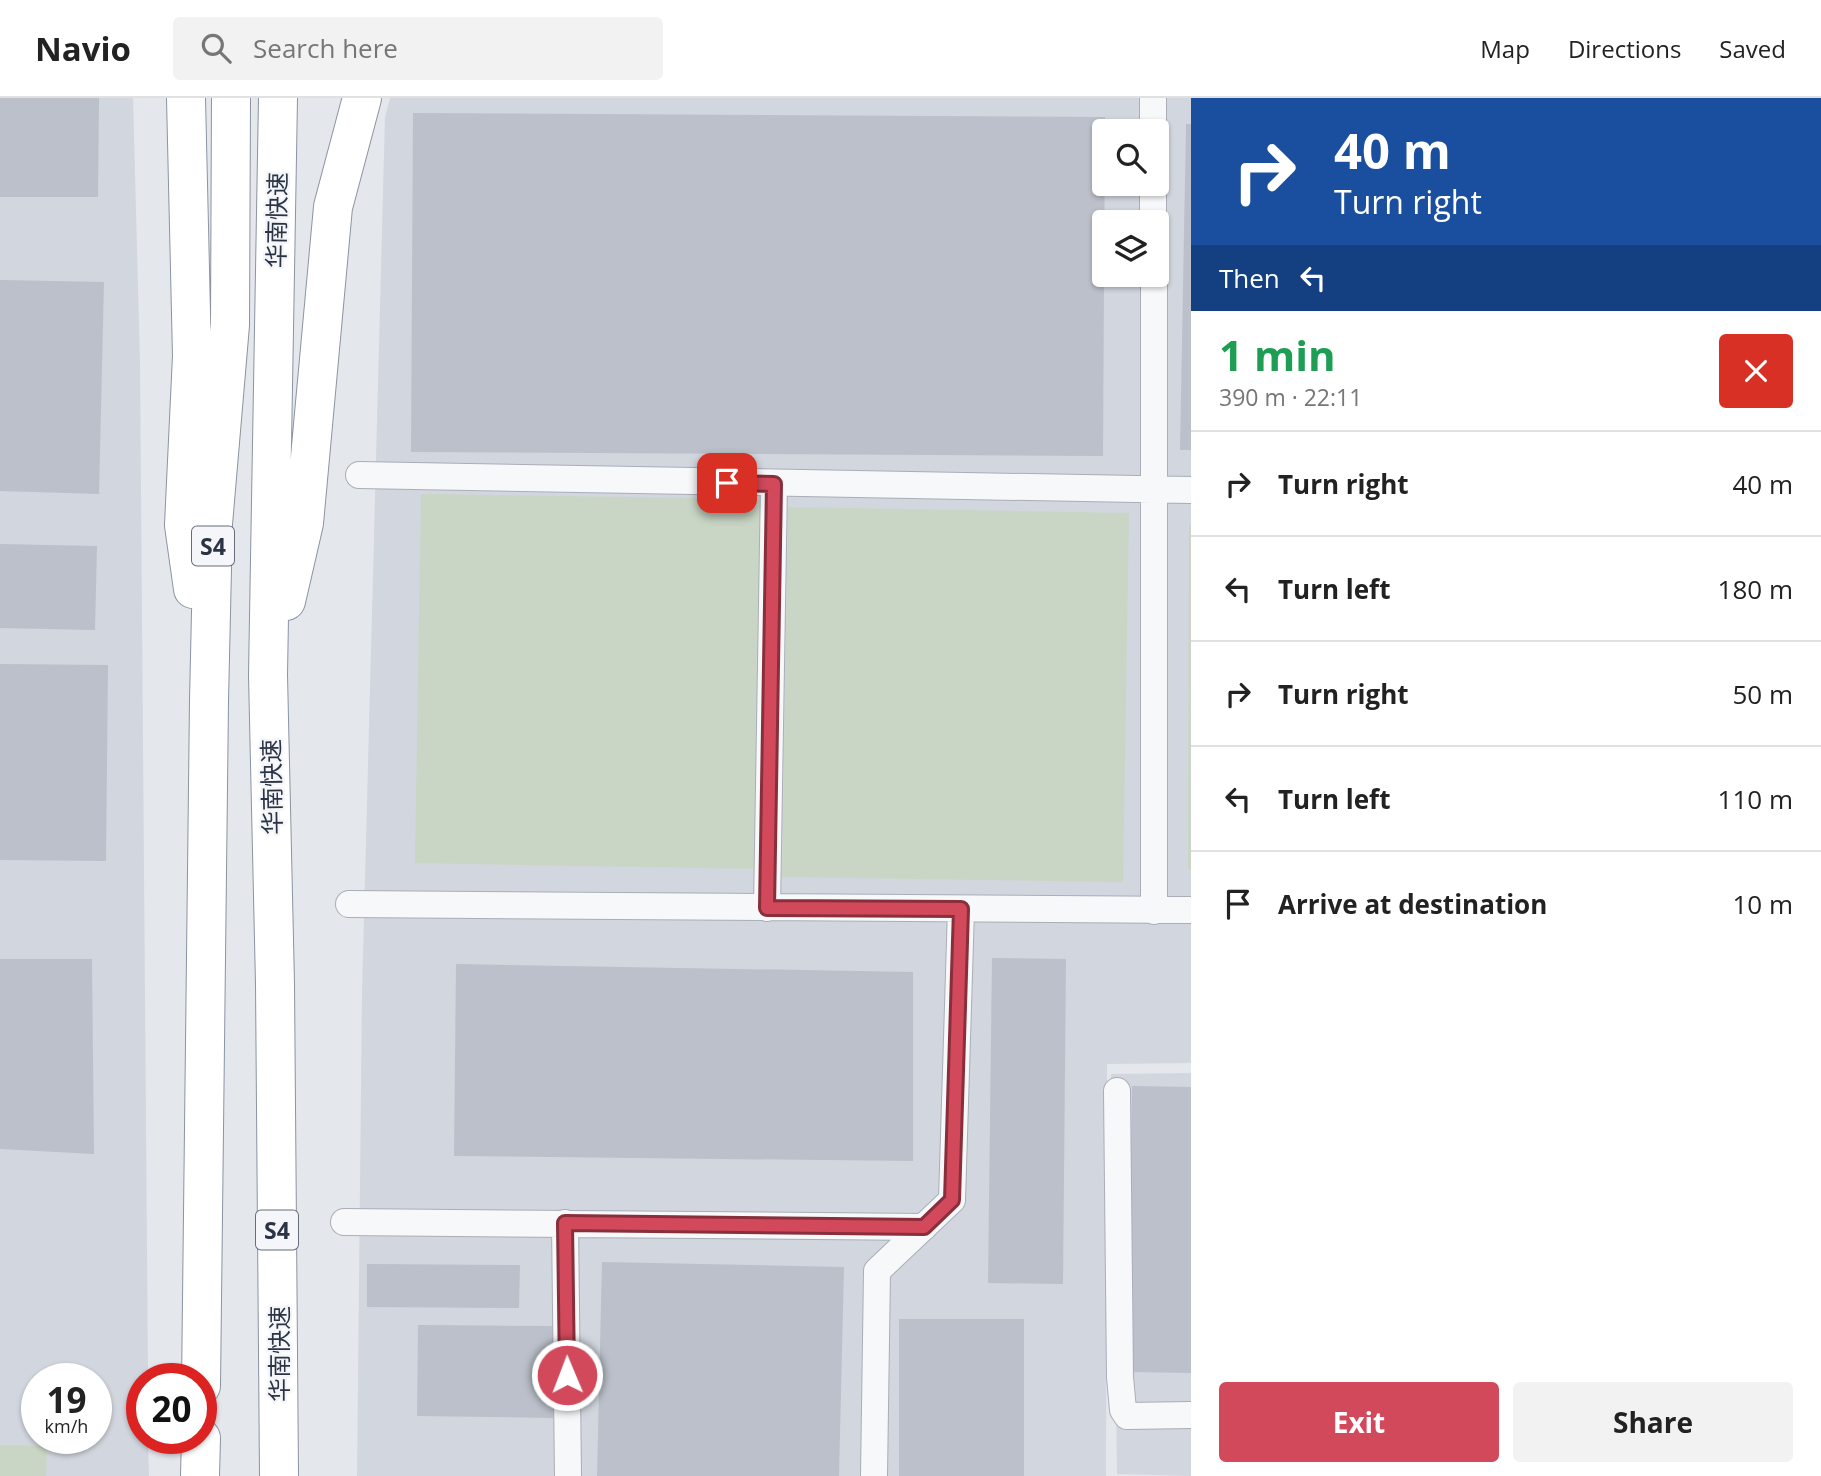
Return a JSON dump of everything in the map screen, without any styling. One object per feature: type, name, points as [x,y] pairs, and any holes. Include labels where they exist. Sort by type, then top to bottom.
[{"type":"highway","points":[[186,98],[192,356],[184,525],[209,701]]},
{"type":"highway","name":"华南快速","points":[[201,1363],[213,524],[230,324],[231,98]]},
{"type":"highway","name":"华南快速","points":[[278,98],[268,675],[275,984],[279,1476]]},
{"type":"highway","points":[[268,675],[304,523],[334,207],[362,98]]},
{"type":"highway","points":[[200,1476],[201,1454]]},
{"type":"lane","points":[[1153,98],[1153,119]]},
{"type":"lane","points":[[1154,287],[1154,911]]},
{"type":"lane","points":[[359,475],[1191,490]]},
{"type":"lane","points":[[767,908],[774,484]]},
{"type":"lane","points":[[349,904],[1191,910]]},
{"type":"lane","points":[[874,1476],[877,1271],[952,1200],[961,909]]},
{"type":"lane","points":[[1118,1091],[1120,1377],[1123,1410],[1127,1416],[1191,1415]]},
{"type":"lane","points":[[344,1222],[924,1227]]},
{"type":"lane","points":[[565,1223],[568,1476]]},
{"type":"shaded area","points":[[0,98],[133,98],[140,363],[148,1363],[126,1363],[126,1454],[148,1454],[149,1476],[0,1476]]},
{"type":"shaded area","points":[[390,98],[1191,98],[1191,1063],[1107,1064],[1106,1476],[357,1476],[362,994],[385,117]]},
{"type":"shaded area","points":[[1191,1073],[1191,1476],[1117,1474],[1111,1074]]},
{"type":"green space","points":[[421,494],[762,499],[756,869],[415,863]]},
{"type":"green space","points":[[788,507],[1129,513],[1123,882],[782,877]]},
{"type":"green space","points":[[1191,525],[1191,869],[1188,869]]},
{"type":"green space","points":[[0,1445],[21,1445],[21,1454],[47,1454],[46,1476],[0,1476]]},
{"type":"building","points":[[0,98],[99,98],[98,197],[0,197]]},
{"type":"building","points":[[413,113],[1105,117],[1092,119],[1092,196],[1105,196],[1104,210],[1092,210],[1092,287],[1104,287],[1103,456],[411,452]]},
{"type":"building","points":[[1186,124],[1191,124],[1191,450],[1180,450]]},
{"type":"building","points":[[0,280],[104,282],[99,494],[0,491]]},
{"type":"building","points":[[0,544],[97,546],[95,630],[0,628]]},
{"type":"building","points":[[0,664],[108,665],[106,861],[0,860]]},
{"type":"building","points":[[992,958],[1066,959],[1063,1284],[988,1283]]},
{"type":"building","points":[[0,959],[92,959],[94,1154],[0,1149]]},
{"type":"building","points":[[456,964],[913,972],[913,1161],[454,1156]]},
{"type":"building","points":[[1132,1086],[1191,1087],[1191,1373],[1128,1372]]},
{"type":"building","points":[[602,1262],[844,1267],[839,1476],[597,1476]]},
{"type":"building","points":[[367,1264],[520,1265],[519,1308],[367,1307]]},
{"type":"building","points":[[899,1319],[1024,1319],[1024,1476],[899,1476]]},
{"type":"building","points":[[418,1325],[555,1326],[553,1418],[417,1416]]},
{"type":"route","points":[[567,1375],[565,1223],[924,1227],[952,1200],[961,909],[767,908],[774,484],[727,483]]}]
